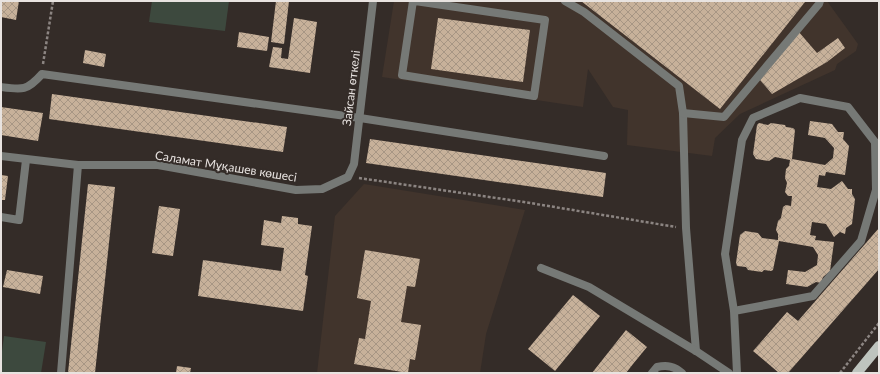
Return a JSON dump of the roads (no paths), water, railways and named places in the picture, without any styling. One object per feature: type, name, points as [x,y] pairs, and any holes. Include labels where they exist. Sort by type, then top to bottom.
[{"type":"main road","points":[[857,373],[879,346]]},
{"type":"street","name":"Зайсан өткелі","points":[[348,177],[354,164],[373,1]]},
{"type":"street","points":[[414,1],[546,20],[534,96],[402,75],[414,1]]},
{"type":"street","points":[[565,1],[584,12],[679,86],[683,113],[686,228],[696,351]]},
{"type":"street","points":[[683,113],[724,117],[820,1]]},
{"type":"street","points":[[1,87],[19,89],[32,85],[42,74],[360,118],[604,156]]},
{"type":"street","points":[[734,311],[813,296],[861,241],[876,190],[875,142],[848,107],[800,98],[753,118],[742,140],[725,254],[734,311],[737,373]]},
{"type":"street","name":"Саламат Мұқашев көшесі","points":[[1,156],[78,165],[158,165],[296,190],[322,189],[348,177]]},
{"type":"street","points":[[1,217],[19,220],[26,160]]},
{"type":"street","points":[[61,373],[78,165]]},
{"type":"street","points":[[541,268],[589,287],[696,351],[729,373]]},
{"type":"street","points":[[652,373],[657,367],[667,365],[677,368],[682,373]]}]
